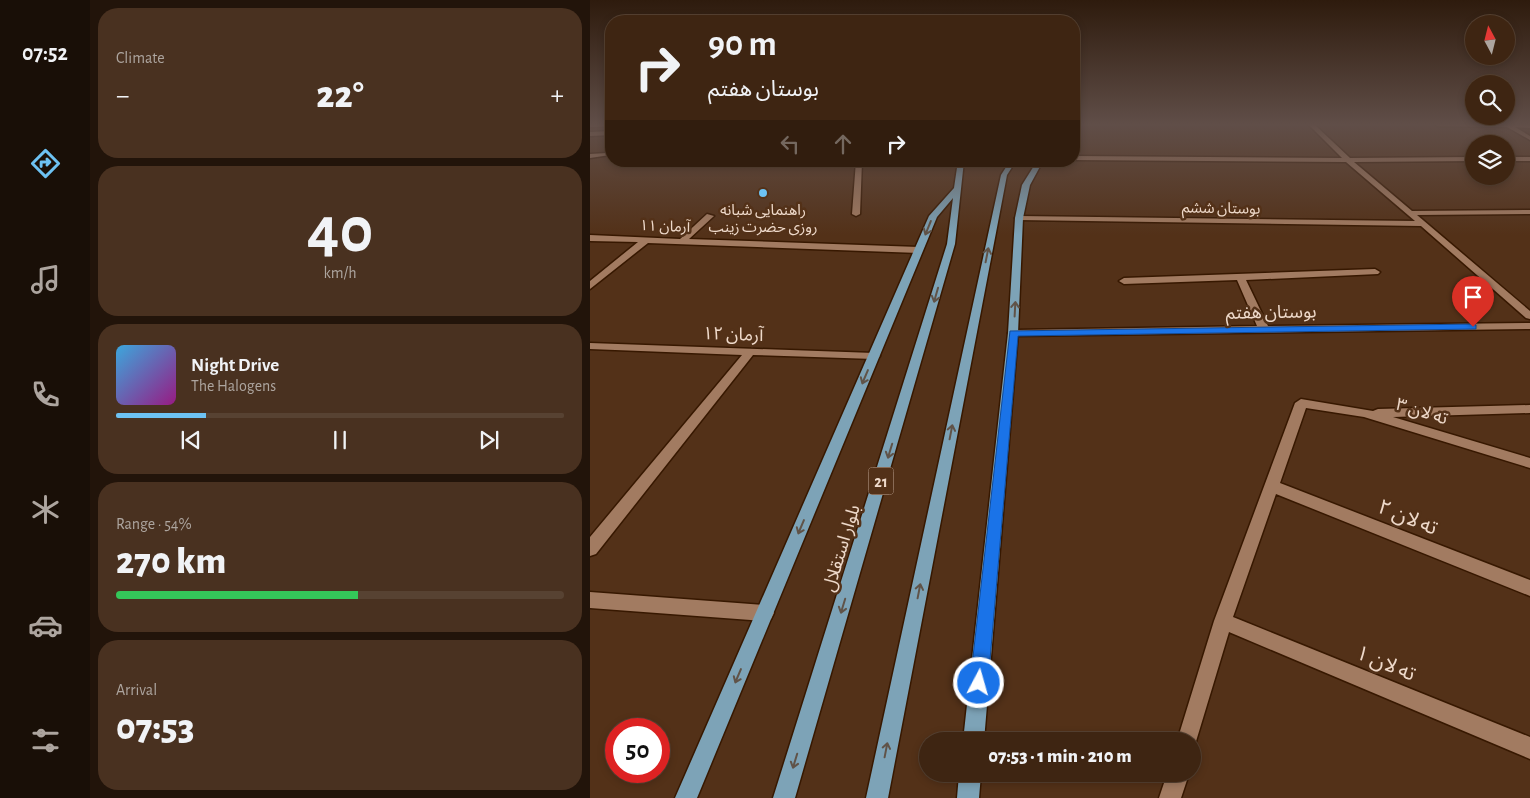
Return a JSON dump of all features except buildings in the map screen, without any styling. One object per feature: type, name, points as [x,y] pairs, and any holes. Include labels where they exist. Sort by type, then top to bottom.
[{"type":"main road","name":"بلوار استقلال","points":[[784,798],[951,244],[960,167]]},
{"type":"main road","points":[[877,798],[1002,183],[1009,167]]},
{"type":"main road","points":[[975,732],[1013,333],[1019,218],[1026,185],[1036,167]]},
{"type":"main road","points":[[686,798],[933,216],[957,189]]},
{"type":"main road","points":[[968,798],[969,782]]},
{"type":"street","points":[[1349,161],[1530,316]]},
{"type":"street","points":[[856,214],[859,167]]},
{"type":"street","points":[[1408,213],[1530,212]]},
{"type":"street","points":[[683,240],[710,216]]},
{"type":"street","name":"بوستان ششم","points":[[1019,218],[1421,224]]},
{"type":"street","name":"آرمان ۱۱","points":[[590,238],[647,238],[918,250]]},
{"type":"street","points":[[590,286],[647,238]]},
{"type":"street","points":[[1124,281],[1375,272]]},
{"type":"street","points":[[1240,277],[1264,330]]},
{"type":"street","name":"بوستان هفتم","points":[[1013,333],[1530,326]]},
{"type":"street","name":"آرمان ۱۲","points":[[590,346],[874,356]]},
{"type":"street","points":[[590,549],[749,353]]},
{"type":"street","name":"ته لان ۳","points":[[1271,486],[1301,403],[1365,413],[1530,463]]},
{"type":"street","points":[[1365,413],[1530,409]]},
{"type":"street","points":[[1190,732],[1223,621],[1271,486]]},
{"type":"street","name":"ته لان ۲","points":[[1271,486],[1530,588]]},
{"type":"street","points":[[590,600],[764,613]]},
{"type":"street","name":"ته لان ۱","points":[[1223,621],[1530,748]]},
{"type":"street","points":[[1170,798],[1175,782]]},
{"type":"place","name":"راهنمایی شبانه روزی حضرت زینب","points":[[763,193]]},
{"type":"route","points":[[979,683],[1013,333],[1473,327]]}]
